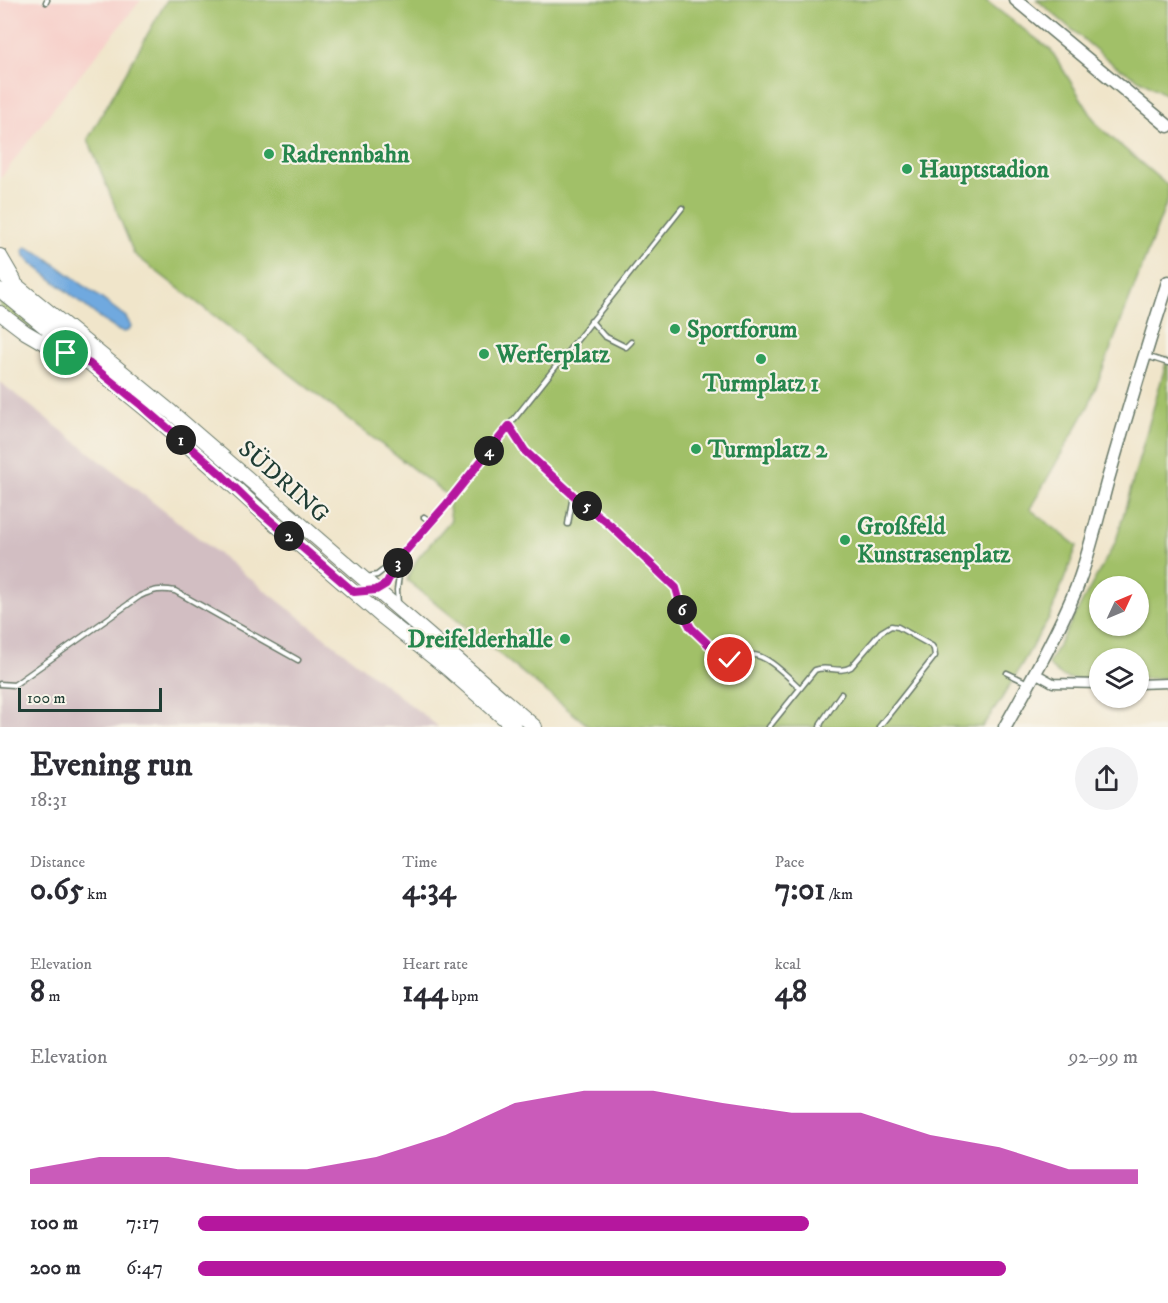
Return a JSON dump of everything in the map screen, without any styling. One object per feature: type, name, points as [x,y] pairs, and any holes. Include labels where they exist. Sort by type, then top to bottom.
[{"type":"main road","points":[[1016,0],[1168,126]]},
{"type":"main road","points":[[0,256],[18,287]]},
{"type":"main road","name":"SÜDRING","points":[[0,272],[171,412],[535,727]]},
{"type":"main road","points":[[1005,727],[1067,610],[1077,586],[1168,282]]},
{"type":"main road","name":"SÜDRING","points":[[0,290],[202,458],[256,508],[514,727]]},
{"type":"main road","points":[[0,313],[44,343],[90,364]]},
{"type":"street","points":[[1032,678],[1053,683],[1089,684]]},
{"type":"street","points":[[1149,684],[1168,683]]},
{"type":"lane","points":[[360,577],[377,575],[401,556],[431,522],[682,208]]},
{"type":"lane","points":[[591,321],[604,336],[626,347],[632,342]]},
{"type":"lane","points":[[1145,356],[1168,363]]},
{"type":"lane","points":[[509,426],[525,451],[610,525],[676,588],[683,613],[691,628],[725,660],[748,655],[760,656],[800,688]]},
{"type":"lane","points":[[568,524],[573,495]]},
{"type":"lane","points":[[424,517],[431,522]]},
{"type":"lane","points":[[354,592],[376,590],[386,584],[401,556]]},
{"type":"lane","points":[[400,611],[397,590],[401,556]]},
{"type":"lane","points":[[0,684],[14,685],[141,596],[165,588],[175,591],[298,660]]},
{"type":"lane","points":[[769,727],[813,672],[820,668],[842,670],[851,667],[881,632],[891,626],[902,628],[932,646],[935,656],[879,727]]},
{"type":"lane","points":[[1007,673],[1032,678]]},
{"type":"lane","points":[[820,727],[842,694]]},
{"type":"shaded area","points":[[0,0],[141,0],[55,106],[0,179]]},
{"type":"shaded area","points":[[0,382],[435,724],[438,727],[0,727]]},
{"type":"green space","name":"Sportforum","points":[[167,0],[985,0],[1051,50],[1098,126],[1168,186],[1168,199],[1089,405],[1030,509],[1077,546],[1050,616],[1001,700],[982,727],[590,727],[407,580],[418,558],[451,520],[447,495],[134,254],[88,139]]},
{"type":"green space","points":[[1037,0],[1168,0],[1168,96],[1114,65]]},
{"type":"green space","points":[[0,298],[53,341],[51,343],[0,308]]},
{"type":"green space","points":[[1168,356],[1168,678],[1149,679],[1149,648],[1089,648],[1089,679],[1066,678],[1048,664],[1089,590],[1089,636],[1149,636],[1149,576],[1097,576],[1116,541]]},
{"type":"water","points":[[26,247],[44,256],[126,317],[131,326],[129,330],[119,331],[105,322],[30,262],[23,251]]},
{"type":"place","name":"Radrennbahn","points":[[269,154]]},
{"type":"place","name":"Hauptstadion","points":[[907,169]]},
{"type":"place","name":"Sportforum","points":[[675,329]]},
{"type":"place","name":"Werferplatz","points":[[484,354]]},
{"type":"place","name":"Turmplatz 1","points":[[761,359]]},
{"type":"place","name":"Turmplatz 2","points":[[696,449]]},
{"type":"place","name":"Großfeld Kunstrasenplatz","points":[[845,540]]},
{"type":"place","name":"Dreifelderhalle","points":[[565,639]]},
{"type":"route","points":[[66,353],[90,364],[147,410],[354,592],[376,590],[386,584],[401,556],[445,506],[509,426],[525,451],[610,525],[676,588],[683,613],[691,628],[725,660],[730,660]]}]
